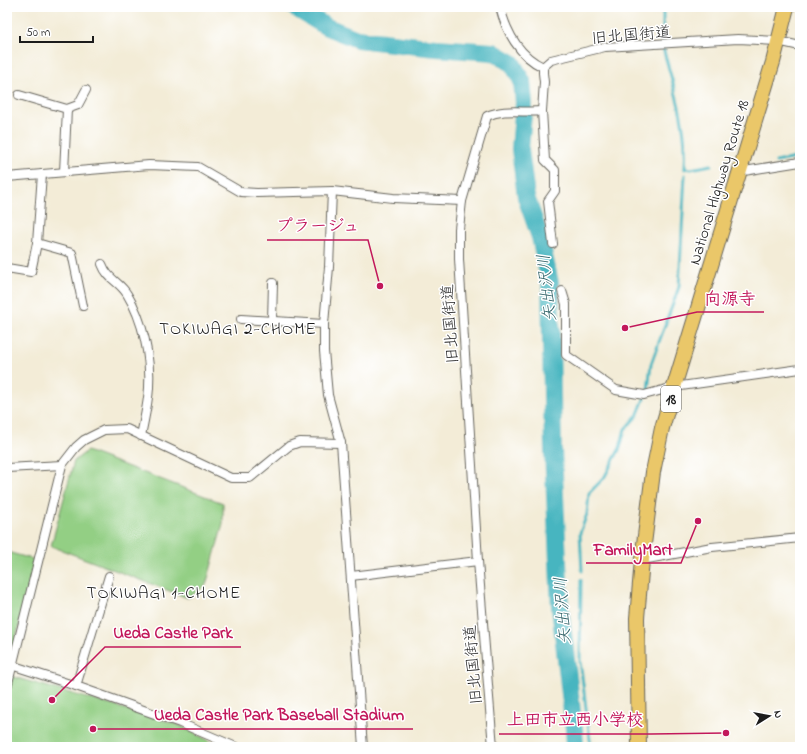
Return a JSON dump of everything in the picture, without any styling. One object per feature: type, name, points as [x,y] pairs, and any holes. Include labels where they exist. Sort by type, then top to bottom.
[{"type":"highway","name":"National Highway Route 18","points":[[639,747],[637,618],[642,560],[653,472],[662,428],[787,7]]},
{"type":"street","points":[[500,7],[504,25],[511,38],[521,50],[543,67],[544,82],[538,112],[545,160],[555,170],[555,191],[548,201],[553,244]]},
{"type":"street","name":"旧北国街道","points":[[543,67],[551,60],[605,47],[738,39],[778,41],[800,46]]},
{"type":"street","points":[[19,95],[67,109],[78,105],[86,90]]},
{"type":"street","points":[[64,172],[67,109]]},
{"type":"street","name":"旧北国街道","points":[[493,747],[479,580],[459,259],[460,228],[462,201],[487,116],[494,113],[538,112]]},
{"type":"street","points":[[738,172],[800,162]]},
{"type":"street","points":[[7,177],[149,165],[198,167],[241,192],[332,191],[393,198],[462,201]]},
{"type":"street","points":[[7,268],[31,272],[38,243],[42,174]]},
{"type":"street","points":[[332,191],[329,267],[324,324],[328,395],[341,443],[364,747]]},
{"type":"street","points":[[38,243],[72,253],[83,306]]},
{"type":"street","points":[[102,264],[106,274],[121,286],[127,294],[142,327],[148,365],[149,388],[141,436]]},
{"type":"street","points":[[272,321],[273,283]]},
{"type":"street","points":[[562,291],[566,304],[566,355],[616,390],[648,395],[674,387],[800,369]]},
{"type":"street","points":[[241,319],[324,324]]},
{"type":"street","points":[[7,687],[10,665],[62,465],[76,447],[84,440],[104,430],[127,429],[231,478],[242,479],[250,478],[289,446],[300,442],[341,443]]},
{"type":"street","points":[[7,468],[62,465]]},
{"type":"street","points":[[642,560],[712,547],[800,538]]},
{"type":"street","points":[[351,576],[478,561]]},
{"type":"street","points":[[76,686],[109,576]]},
{"type":"street","points":[[10,665],[76,686],[180,723],[236,747]]},
{"type":"green space","points":[[87,451],[223,503],[223,524],[206,585],[188,598],[51,546],[74,461]]},
{"type":"green space","points":[[7,552],[36,560],[7,673]]},
{"type":"green space","points":[[7,675],[177,724],[221,747],[7,747]]},
{"type":"waterway","name":"矢出沢川","points":[[294,7],[327,27],[357,39],[436,48],[493,52],[512,63],[522,81],[524,103],[520,149],[526,197],[540,237],[550,283],[553,450],[560,607],[575,747]]},
{"type":"waterway","points":[[663,7],[663,42]]},
{"type":"waterway","points":[[663,48],[676,93],[682,123],[685,169]]},
{"type":"waterway","points":[[776,162],[800,157]]},
{"type":"waterway","points":[[685,168],[691,169],[711,165]]},
{"type":"waterway","points":[[648,390],[651,364],[679,287],[685,175]]},
{"type":"waterway","points":[[582,571],[580,533],[587,514],[589,493],[604,478],[620,448],[625,429],[637,416],[644,399]]},
{"type":"waterway","points":[[581,580],[580,661],[591,747]]},
{"type":"place","name":"プラージュ","points":[[380,286]]},
{"type":"place","name":"向源寺","points":[[625,328]]},
{"type":"place","name":"FamilyMart","points":[[698,521]]},
{"type":"place","name":"Ueda Castle Park","points":[[52,700]]},
{"type":"place","name":"Ueda Castle Park Baseball Stadium","points":[[93,729]]},
{"type":"place","name":"上田市立西小学校","points":[[726,733]]},
{"type":"district","name":"TOKIWAGI 2-CHOME","points":[[238,328]]},
{"type":"district","name":"TOKIWAGI 1-CHOME","points":[[164,592]]}]
